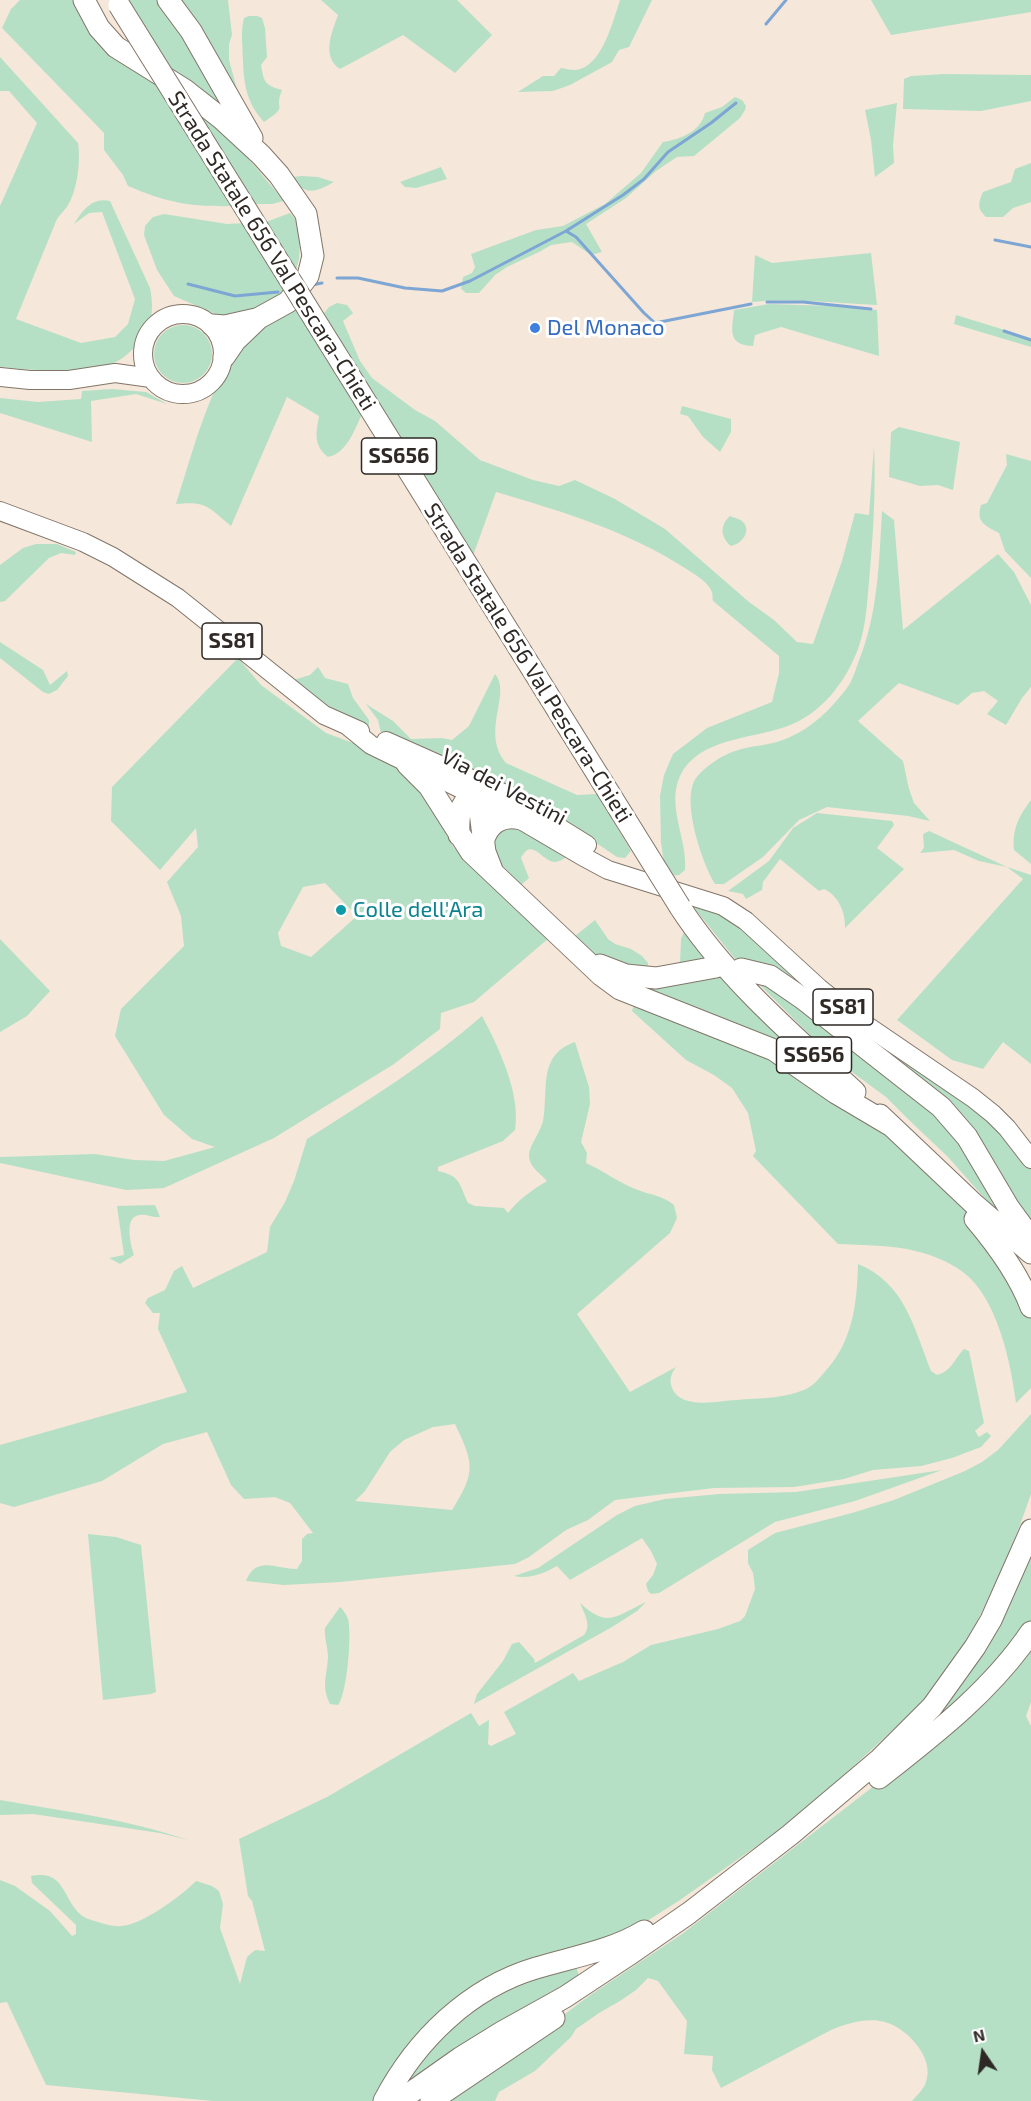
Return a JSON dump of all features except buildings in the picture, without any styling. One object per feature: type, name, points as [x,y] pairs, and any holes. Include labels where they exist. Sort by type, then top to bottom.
[{"type":"highway","points":[[84,0],[99,28],[116,47],[185,90],[222,119],[279,175],[306,214],[313,256],[308,276],[288,302],[260,318],[235,341],[224,357]]},
{"type":"highway","points":[[168,0],[191,32],[261,155]]},
{"type":"highway","name":"Strada Statale 656 Val Pescara-Chieti","points":[[118,2],[680,907],[722,961],[772,1015],[916,1150],[1031,1253]]},
{"type":"highway","points":[[212,325],[225,326],[260,318]]},
{"type":"highway","points":[[406,764],[429,786],[471,852],[601,975],[620,989],[774,1050],[836,1093],[890,1125]]},
{"type":"highway","points":[[453,770],[479,804],[483,843],[487,861],[495,876]]},
{"type":"highway","points":[[459,835],[461,805],[474,796],[510,797]]},
{"type":"highway","points":[[483,843],[494,823],[508,817],[521,819]]},
{"type":"highway","points":[[586,959],[626,975],[640,977],[669,977],[716,967]]},
{"type":"highway","points":[[741,969],[770,976],[802,998],[941,1107],[967,1137],[1009,1208],[1031,1239]]},
{"type":"highway","points":[[916,1150],[996,1245],[1021,1285],[1031,1307]]},
{"type":"highway","points":[[689,1913],[657,1923],[618,1945],[518,1974],[488,1988],[451,2015],[411,2056],[394,2081],[395,2100],[502,2032],[565,1997],[689,1913],[790,1834],[880,1759],[932,1707],[956,1676],[992,1620],[1031,1530]]},
{"type":"highway","points":[[790,1834],[863,1791],[959,1713],[992,1683],[1031,1632]]},
{"type":"highway","points":[[431,2101],[585,1997],[627,1956]]},
{"type":"main road","points":[[115,373],[135,358],[143,348],[150,331],[168,316],[181,313],[195,315],[212,325],[219,334],[224,357],[221,370],[213,382],[202,390],[188,394],[174,393],[162,388],[151,378],[146,369],[143,348]]},
{"type":"main road","points":[[0,377],[69,380],[115,373],[151,378]]},
{"type":"main road","name":"Via dei Vestini","points":[[0,512],[83,542],[141,575],[178,598],[324,715],[510,797],[642,880]]},
{"type":"main road","name":"Via dei Vestini","points":[[349,727],[371,745],[521,819],[599,865],[723,906],[746,921],[819,988],[863,1023],[993,1114],[1031,1160]]},
{"type":"green space","points":[[20,0],[75,0],[154,73],[238,206],[207,206],[169,201],[128,186],[123,175],[104,150],[104,133],[2,28],[11,9]]},
{"type":"green space","points":[[129,0],[163,0],[242,131],[199,97],[161,59]]},
{"type":"green space","points":[[174,0],[228,0],[232,35],[229,44],[229,60],[241,104]]},
{"type":"green space","points":[[321,0],[457,0],[492,35],[455,73],[403,35],[340,69],[334,64],[329,51],[338,15]]},
{"type":"green space","points":[[620,0],[652,0],[629,47],[619,50],[612,62],[570,85],[553,91],[518,92],[543,76],[554,76],[561,68],[576,70],[593,61],[610,31]]},
{"type":"green space","points":[[871,0],[1031,0],[1031,12],[891,35]]},
{"type":"green space","points":[[249,16],[262,18],[265,28],[267,57],[261,65],[264,80],[272,87],[282,90],[279,110],[264,122],[251,103],[245,84],[242,29],[244,18]]},
{"type":"green space","points":[[0,57],[78,143],[79,150],[73,194],[57,219],[16,319],[81,343],[115,337],[128,324],[135,299],[102,212],[89,213],[74,224],[93,203],[110,201],[150,288],[152,303],[147,332],[138,344],[116,362],[74,371],[0,367],[0,206],[37,123],[9,91],[0,91]]},
{"type":"green space","points":[[1031,75],[1031,101],[981,111],[903,109],[904,79],[911,76]]},
{"type":"green space","points":[[182,90],[231,138],[284,201],[272,204],[252,204]]},
{"type":"green space","points":[[735,97],[742,100],[746,106],[740,118],[694,156],[677,157],[656,171],[626,198],[586,224],[602,252],[591,255],[572,242],[551,245],[495,275],[479,293],[466,293],[461,289],[463,277],[472,273],[475,267],[471,254],[536,230],[563,226],[605,204],[641,173],[663,142],[689,134],[699,125],[705,113],[722,107]]},
{"type":"green space","points":[[897,103],[893,145],[894,163],[875,177],[865,110]]},
{"type":"green space","points":[[1031,163],[1031,202],[1013,208],[1003,217],[986,217],[979,206],[983,192],[1011,182],[1015,169]]},
{"type":"green space","points":[[441,167],[447,179],[416,188],[405,187],[400,182]]},
{"type":"green space","points":[[292,177],[318,177],[334,182],[311,191],[302,188]]},
{"type":"green space","points":[[290,213],[295,219],[300,243],[295,274],[278,297],[247,314],[220,316],[174,296],[157,270],[144,235],[145,226],[153,217],[164,214],[227,224],[266,222]]},
{"type":"green space","points":[[871,253],[877,305],[799,301],[752,302],[755,255],[772,263]]},
{"type":"green space","points":[[337,303],[347,305],[353,313],[343,321],[360,361],[372,378],[415,410],[435,421],[480,460],[533,480],[559,486],[575,480],[615,499],[665,529],[797,642],[813,644],[842,561],[855,513],[869,515],[874,446],[874,514],[868,598],[863,631],[854,659],[831,695],[798,722],[712,747],[688,763],[676,787],[675,799],[685,859],[685,870],[679,875],[669,876],[665,869],[661,843],[660,796],[664,775],[673,754],[707,728],[772,702],[779,673],[779,656],[713,601],[708,585],[688,570],[619,533],[546,507],[496,492],[474,553],[469,556],[321,317],[329,307]]},
{"type":"green space","points":[[769,304],[877,310],[879,356],[781,327],[755,335],[753,346],[739,343],[732,330],[734,310]]},
{"type":"green space","points":[[295,307],[362,414],[353,434],[340,451],[328,457],[318,443],[319,416],[287,397],[231,526],[217,514],[201,505],[176,504],[204,416],[235,353],[248,338]]},
{"type":"green space","points":[[956,315],[1031,338],[1031,347],[954,324]]},
{"type":"green space","points":[[183,325],[194,327],[207,338],[212,354],[210,365],[199,378],[183,383],[172,381],[159,370],[154,354],[156,343],[167,330]]},
{"type":"green space","points":[[112,389],[146,392],[167,404],[136,394],[91,401],[92,442],[0,413],[0,398],[38,402],[81,399],[82,391]]},
{"type":"green space","points":[[682,406],[731,419],[731,432],[720,452],[703,437],[688,416],[680,414]]},
{"type":"green space","points":[[899,427],[960,442],[953,490],[938,485],[920,486],[889,477],[891,432]]},
{"type":"green space","points":[[1006,454],[1031,461],[1031,578],[1005,551],[999,533],[985,525],[980,515],[981,505],[987,503],[1007,465]]},
{"type":"green space","points":[[882,511],[894,520],[903,630],[998,554],[1014,572],[1031,605],[1031,687],[1006,725],[987,714],[998,701],[984,691],[972,693],[958,705],[899,683],[858,721],[903,761],[914,803],[930,821],[908,816],[827,807],[799,820],[763,857],[724,884],[715,884],[700,849],[693,821],[691,794],[695,779],[711,764],[730,753],[782,741],[797,734],[828,710],[847,688],[865,645],[874,608]]},
{"type":"green space","points":[[730,516],[743,522],[746,527],[746,534],[731,546],[723,535],[724,523]]},
{"type":"green space","points":[[36,544],[57,544],[76,552],[75,555],[61,553],[49,558],[5,601],[0,602],[0,565],[23,548]]},
{"type":"green space","points":[[0,642],[43,670],[50,685],[67,671],[68,676],[57,690],[49,694],[43,692],[0,658]]},
{"type":"green space","points":[[238,658],[261,685],[326,733],[353,743],[393,763],[410,778],[454,848],[549,938],[474,1002],[441,1013],[440,1029],[394,1064],[274,1138],[164,1188],[126,1190],[0,1163],[0,1157],[95,1154],[134,1160],[164,1161],[215,1147],[192,1139],[164,1115],[115,1036],[121,1009],[184,946],[181,916],[167,882],[198,847],[196,828],[160,870],[111,821],[112,787]],"holes":[[[325,883],[357,916],[311,957],[281,946],[278,933],[303,887]]]},
{"type":"green space","points":[[318,667],[325,678],[348,684],[353,698],[369,720],[369,728],[329,707],[293,680],[310,675]]},
{"type":"green space","points":[[495,674],[500,692],[496,739],[499,751],[506,763],[577,795],[597,794],[631,851],[625,858],[617,857],[581,832],[487,776],[381,733],[378,720],[366,704],[393,721],[411,739],[452,740],[469,726]]},
{"type":"green space","points":[[1031,800],[1031,864],[1014,850],[1014,836],[1017,823]]},
{"type":"green space","points":[[817,813],[892,821],[894,825],[877,848],[904,869],[845,928],[837,900],[824,889],[819,891],[780,859],[763,882],[762,890],[746,899],[743,894],[728,891],[769,861],[793,828]]},
{"type":"green space","points":[[510,821],[569,856],[555,862],[529,849],[521,858],[529,878],[521,885],[497,860],[493,832]]},
{"type":"green space","points":[[929,831],[1007,867],[979,861],[954,850],[920,853],[924,848],[923,834]]},
{"type":"green space","points":[[1007,867],[1031,875],[1031,1064],[1003,1042],[983,1069],[952,1060],[897,1020],[1023,879]]},
{"type":"green space","points":[[691,904],[720,908],[973,1103],[1031,1166],[1031,1228],[981,1147],[760,965],[736,960]]},
{"type":"green space","points":[[595,920],[608,939],[642,956],[648,963],[648,968],[644,970],[600,960],[575,936]]},
{"type":"green space","points":[[686,927],[711,961],[680,964],[681,939]]},
{"type":"green space","points":[[0,939],[50,991],[27,1016],[0,1032]]},
{"type":"green space","points":[[720,970],[806,1062],[624,980]]},
{"type":"green space","points":[[751,976],[767,978],[943,1114],[1009,1214],[997,1212],[947,1156],[886,1097],[833,1058]]},
{"type":"green space","points":[[634,1004],[773,1054],[877,1122],[944,1185],[995,1247],[1031,1316],[1031,1388],[1016,1403],[1000,1332],[985,1297],[975,1283],[950,1264],[922,1253],[890,1247],[838,1244],[753,1156],[756,1151],[748,1113],[732,1088],[686,1060],[632,1011]]},
{"type":"green space","points":[[482,1016],[507,1072],[512,1087],[516,1116],[515,1130],[503,1141],[438,1167],[438,1171],[455,1178],[468,1203],[475,1206],[504,1208],[508,1213],[526,1195],[547,1181],[531,1163],[529,1151],[543,1121],[550,1065],[555,1055],[575,1042],[589,1087],[590,1104],[581,1142],[587,1153],[586,1163],[631,1187],[674,1205],[677,1218],[670,1233],[577,1314],[630,1392],[676,1367],[671,1377],[672,1388],[677,1395],[691,1402],[773,1397],[800,1392],[808,1388],[832,1363],[846,1338],[854,1310],[858,1264],[874,1272],[887,1283],[906,1308],[931,1371],[937,1375],[942,1373],[964,1349],[969,1351],[984,1423],[975,1431],[979,1437],[987,1432],[991,1436],[981,1447],[921,1466],[873,1470],[844,1479],[794,1487],[714,1488],[615,1500],[588,1520],[566,1530],[529,1557],[515,1564],[340,1582],[284,1585],[246,1581],[255,1568],[261,1566],[297,1569],[302,1561],[302,1539],[307,1534],[313,1533],[290,1503],[275,1497],[244,1499],[231,1485],[207,1432],[163,1444],[102,1481],[14,1507],[0,1503],[0,1445],[187,1392],[158,1329],[160,1313],[153,1313],[145,1303],[148,1298],[165,1290],[174,1271],[182,1266],[193,1288],[267,1252],[270,1227],[294,1181],[307,1139],[397,1081]],"holes":[[[455,1424],[466,1449],[470,1468],[469,1477],[452,1510],[355,1501],[365,1491],[390,1452],[404,1440],[433,1427]]]},
{"type":"green space","points":[[155,1205],[160,1217],[140,1215],[131,1220],[131,1245],[134,1255],[120,1264],[109,1258],[124,1255],[117,1206]]},
{"type":"green space","points":[[1031,1414],[1031,1494],[1001,1572],[971,1634],[949,1668],[924,1701],[802,1814],[680,1900],[622,1937],[505,1972],[380,2101],[213,2101],[46,2085],[7,2002],[0,2003],[0,1880],[15,1886],[50,1911],[72,1936],[76,1934],[76,1925],[32,1883],[31,1876],[42,1875],[57,1881],[81,1915],[115,1926],[130,1924],[150,1915],[171,1902],[196,1881],[212,1886],[219,1891],[223,1904],[220,1928],[240,1984],[247,1957],[255,1950],[265,1951],[252,1901],[248,1896],[239,1839],[327,1797],[471,1713],[479,1726],[489,1720],[488,1744],[491,1746],[516,1734],[504,1712],[573,1673],[579,1681],[623,1662],[651,1645],[718,1629],[740,1621],[745,1616],[755,1589],[753,1573],[748,1563],[748,1550],[775,1533],[894,1500],[965,1471],[998,1450]]},
{"type":"green space","points":[[942,1470],[855,1501],[775,1522],[659,1593],[651,1594],[648,1591],[646,1584],[657,1564],[642,1538],[570,1580],[557,1566],[536,1575],[514,1576],[538,1568],[617,1515],[635,1506],[665,1499],[719,1494],[796,1492]]},
{"type":"green space","points":[[88,1534],[116,1537],[141,1545],[156,1692],[103,1700]]},
{"type":"green space","points":[[1031,1557],[1031,1621],[1009,1653],[944,1714],[941,1707],[971,1670],[1000,1626]]},
{"type":"green space","points":[[646,1602],[637,1611],[612,1627],[474,1704],[477,1694],[503,1661],[512,1644],[519,1642],[535,1663],[584,1635],[587,1623],[580,1603],[598,1616],[612,1618]]},
{"type":"green space","points":[[340,1607],[348,1619],[349,1637],[346,1677],[338,1705],[330,1704],[326,1691],[328,1657],[325,1628]]},
{"type":"green space","points":[[1031,1640],[1031,1702],[1026,1716],[1031,1726],[1031,2101],[912,2101],[926,2082],[928,2073],[923,2054],[910,2037],[893,2025],[872,2020],[851,2023],[831,2030],[721,2088],[712,2070],[713,2056],[684,2054],[687,2021],[658,1981],[648,1978],[636,1990],[576,2029],[571,2037],[535,2071],[499,2092],[495,2101],[438,2101],[682,1934],[874,1786]]},
{"type":"green space","points":[[0,1800],[118,1821],[188,1840],[160,1833],[33,1814],[0,1815]]},
{"type":"green space","points":[[576,1966],[579,1976],[523,2008],[395,2091],[403,2074],[485,1995]]},
{"type":"waterway","points":[[766,24],[786,0]]},
{"type":"waterway","points":[[337,278],[358,278],[405,288],[442,291],[470,281],[566,231],[623,195],[644,179],[668,152],[736,103]]},
{"type":"waterway","points":[[566,231],[576,237],[655,323],[751,304]]},
{"type":"waterway","points":[[995,240],[1031,247]]},
{"type":"waterway","points":[[312,285],[322,283]]},
{"type":"waterway","points":[[188,284],[235,296],[278,292]]},
{"type":"waterway","points":[[767,302],[803,302],[871,309]]},
{"type":"waterway","points":[[1004,331],[1031,340]]},
{"type":"place","name":"Del Monaco","points":[[535,328]]},
{"type":"place","name":"Colle dell'Ara","points":[[341,910]]}]
